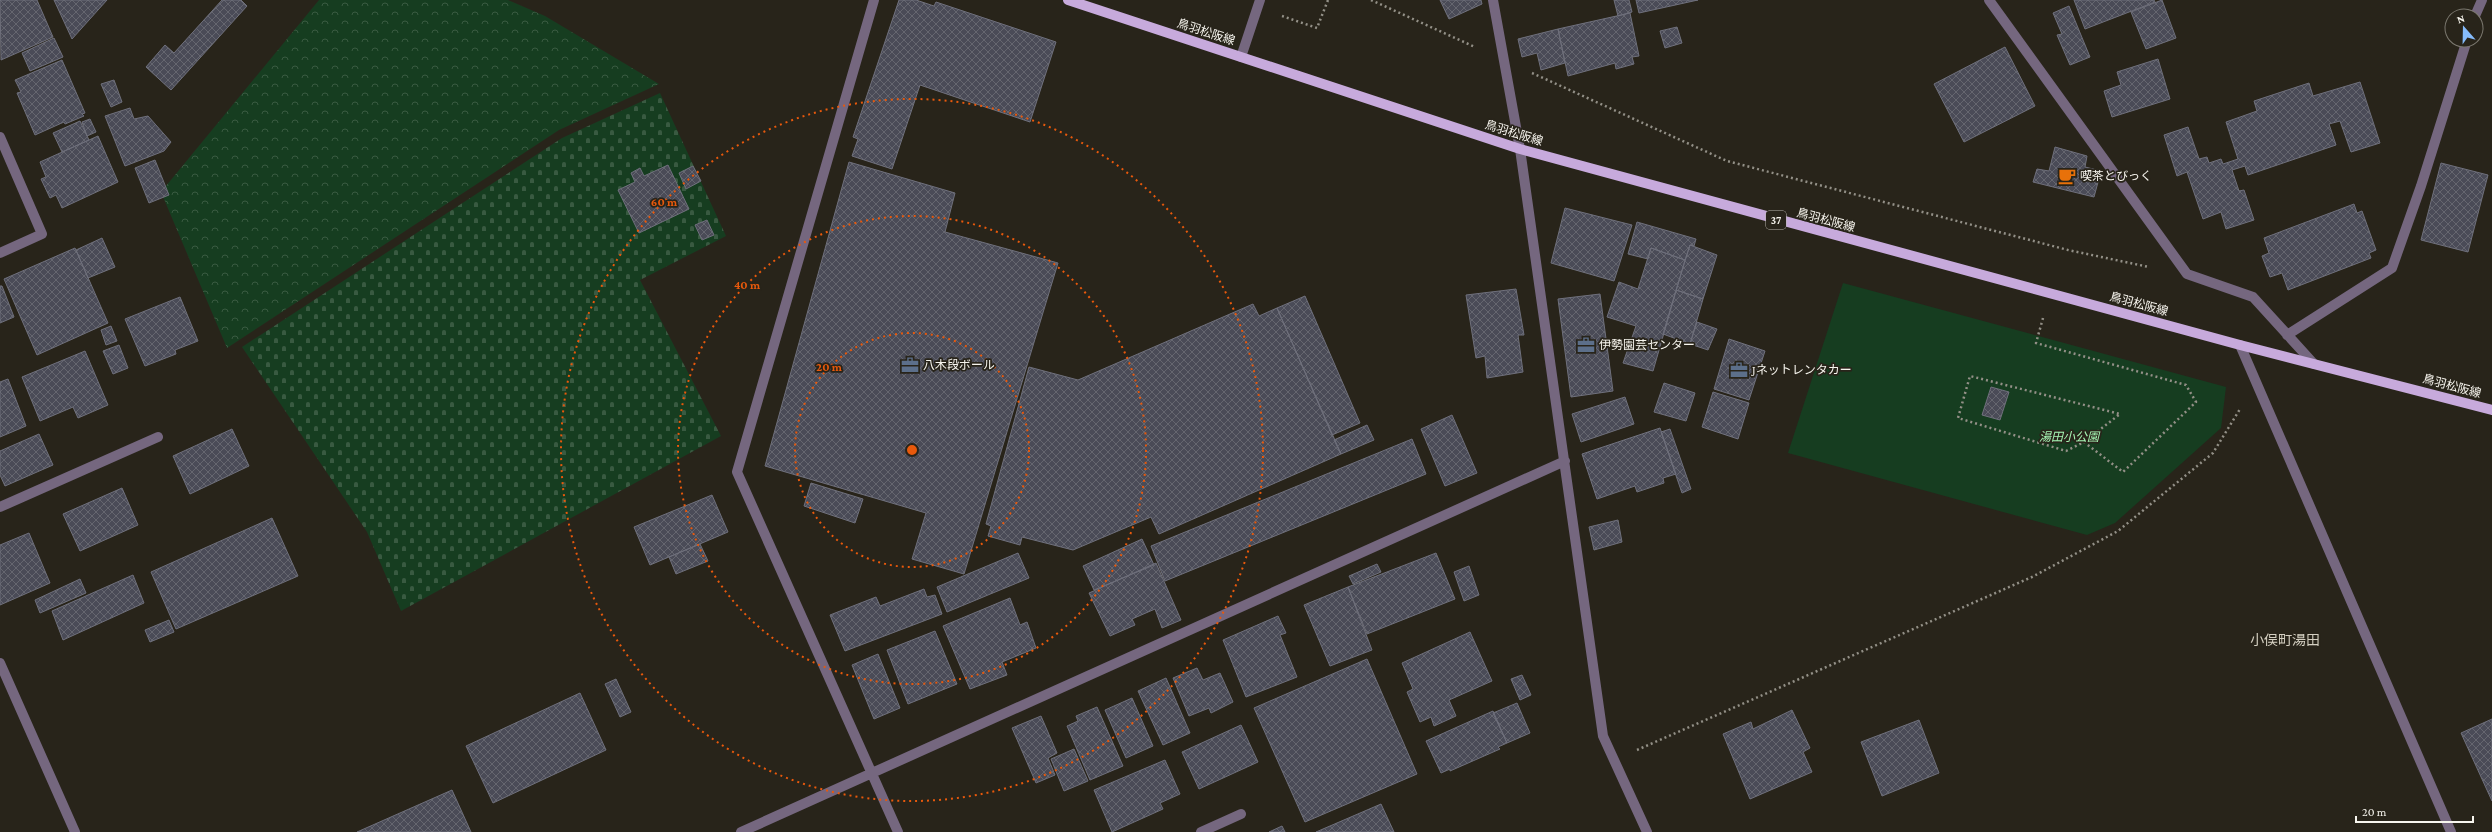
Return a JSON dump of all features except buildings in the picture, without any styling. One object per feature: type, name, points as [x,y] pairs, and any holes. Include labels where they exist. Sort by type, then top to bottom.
[{"type":"main road","name":"鳥羽松阪線","points":[[1068,0],[1520,149],[2240,345],[2492,410]]},
{"type":"street","points":[[874,0],[737,472],[898,832]]},
{"type":"street","points":[[1493,0],[1520,149],[1603,736],[1647,832]]},
{"type":"street","points":[[1989,0],[2187,274],[2253,297],[2314,364]]},
{"type":"street","points":[[1241,57],[1258,4]]},
{"type":"street","points":[[2287,335],[2392,268],[2421,186],[2464,48]]},
{"type":"street","points":[[0,137],[42,234],[0,252]]},
{"type":"street","points":[[2240,345],[2451,832]]},
{"type":"street","points":[[0,507],[158,438]]},
{"type":"street","points":[[741,832],[1565,461]]},
{"type":"street","points":[[0,663],[75,832]]},
{"type":"street","points":[[1201,832],[1241,814]]},
{"type":"path","points":[[1258,4],[1317,28],[1328,0]]},
{"type":"path","points":[[1371,0],[1727,161],[2068,250],[2187,274]]},
{"type":"path","points":[[2050,293],[2036,343],[2186,386],[2196,402],[2123,472],[2084,442]]},
{"type":"path","points":[[1970,376],[2120,414],[2084,442],[2066,451],[1958,418],[1970,376]]},
{"type":"path","points":[[1614,759],[2032,577],[2118,530],[2213,453],[2256,382]]},
{"type":"green space","points":[[319,0],[508,0],[545,16],[659,84],[559,130],[227,348],[161,192]]},
{"type":"green space","points":[[660,93],[726,236],[640,280],[721,436],[401,611],[367,532],[242,347],[562,138]]},
{"type":"green space","name":"湯田小公園","points":[[1843,283],[2226,387],[2221,428],[2115,523],[2087,535],[1788,453]]},
{"type":"place","name":"喫茶とびっく","points":[[2067,176]]},
{"type":"place","name":"伊勢園芸センター","points":[[1586,345]]},
{"type":"place","name":"八木段ボール","points":[[910,365]]},
{"type":"place","name":"Jネットレンタカー","points":[[1739,370]]},
{"type":"district","name":"小俣町湯田","points":[[2285,640]]}]
